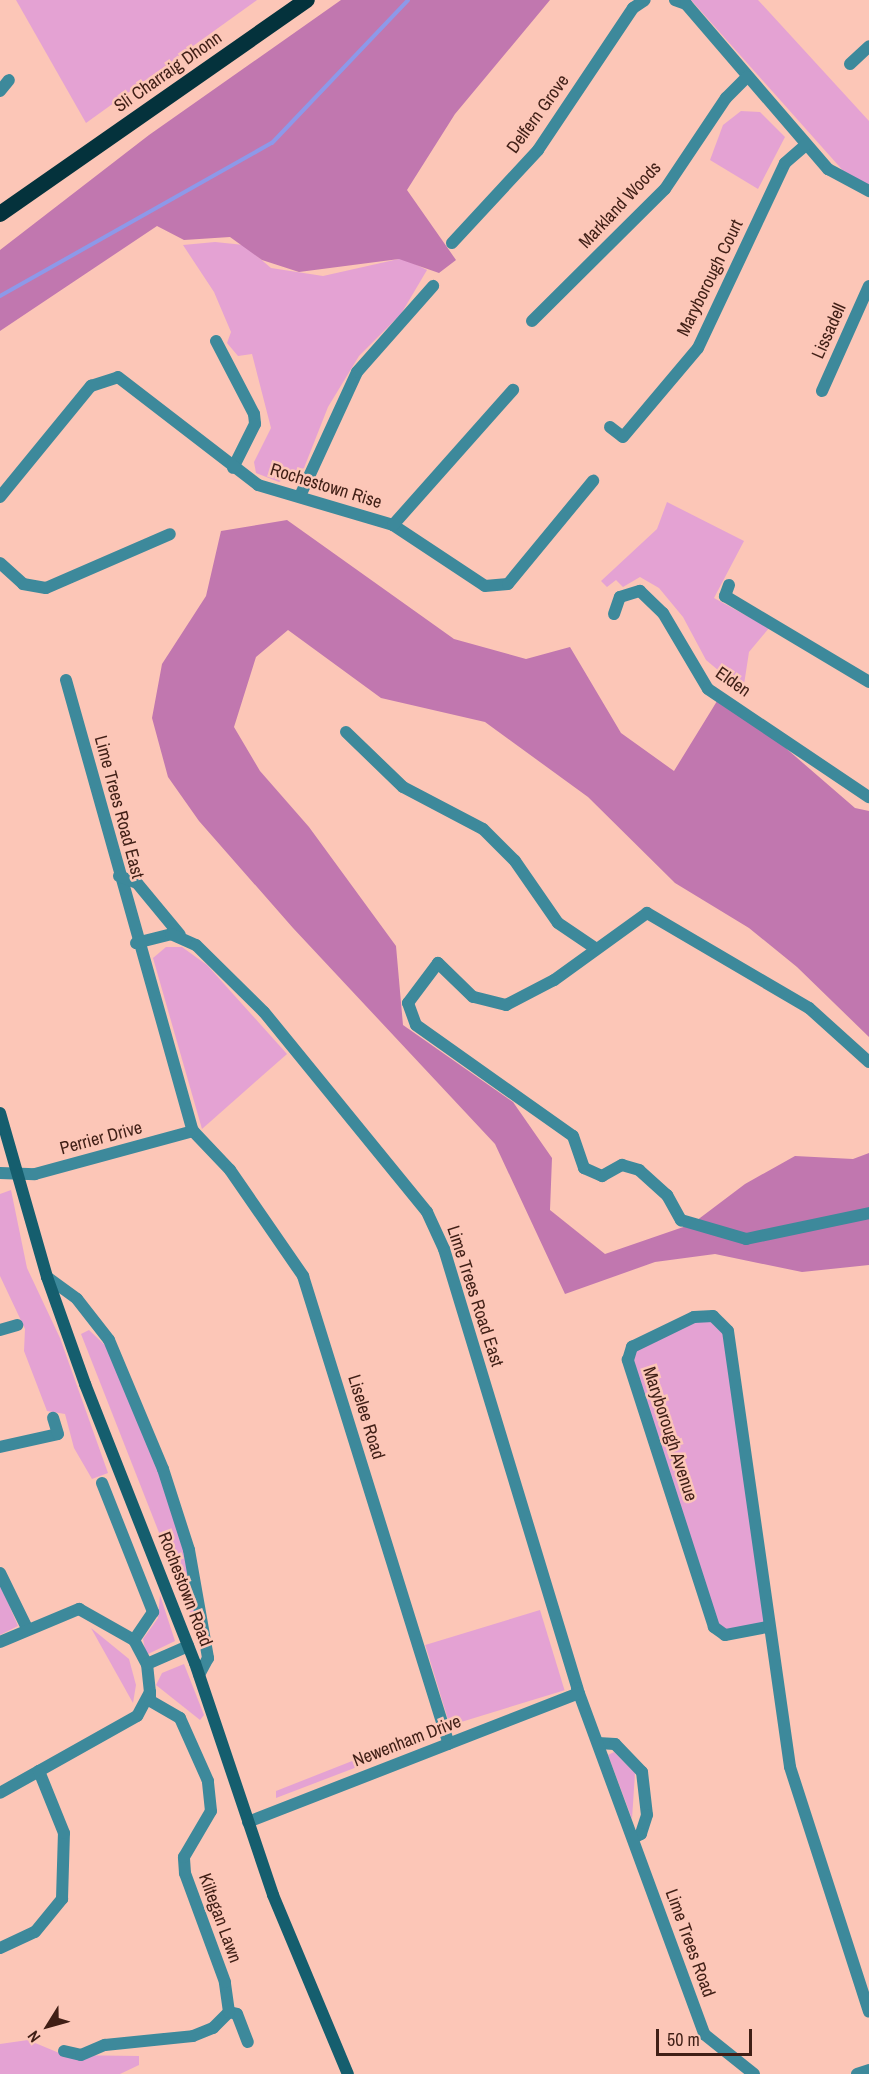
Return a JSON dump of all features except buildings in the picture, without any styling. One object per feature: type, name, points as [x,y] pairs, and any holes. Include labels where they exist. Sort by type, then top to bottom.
[{"type":"highway","name":"Sli Charraig Dhonn","points":[[0,214],[307,0]]},
{"type":"highway","name":"Sli Charraig Dhonn","points":[[0,223],[53,177]]},
{"type":"main road","name":"Rochestown Road","points":[[0,1113],[47,1277],[199,1675],[248,1822],[348,2074]]},
{"type":"street","name":"Delfern Grove","points":[[452,243],[538,150],[633,8],[645,0]]},
{"type":"street","points":[[681,2],[828,169],[869,191]]},
{"type":"street","points":[[850,64],[869,46]]},
{"type":"street","name":"Markland Woods","points":[[532,321],[665,189],[747,77]]},
{"type":"street","points":[[0,91],[9,80]]},
{"type":"street","name":"Maryborough Court","points":[[610,427],[623,437],[698,348],[785,163],[806,145]]},
{"type":"street","points":[[300,496],[357,372],[433,286]]},
{"type":"street","name":"Lissadell","points":[[822,391],[869,286]]},
{"type":"street","points":[[216,341],[254,414],[255,424],[233,468]]},
{"type":"street","name":"Rochestown Rise","points":[[0,497],[75,404],[105,378],[131,382],[233,468],[258,485],[393,525],[496,589],[508,584],[593,481]]},
{"type":"street","points":[[393,525],[513,390]]},
{"type":"street","points":[[0,563],[23,585],[46,588],[170,534]]},
{"type":"street","points":[[729,585],[725,596],[869,682]]},
{"type":"street","name":"Elden","points":[[614,614],[620,597],[640,591],[663,613],[708,689],[869,796]]},
{"type":"street","name":"Lime Trees Road East","points":[[66,680],[136,942],[193,1131]]},
{"type":"street","points":[[346,732],[403,787],[483,829],[515,861],[558,923],[595,948]]},
{"type":"street","name":"Lime Trees Road East","points":[[119,876],[137,883],[180,935],[264,1012],[437,1231],[578,1691]]},
{"type":"street","points":[[869,1062],[808,1008],[659,915],[635,918],[554,980],[506,1005],[473,997],[438,963],[412,990],[410,1015],[573,1136],[584,1167],[602,1176],[622,1164],[639,1170],[667,1195],[681,1220],[746,1239],[869,1213]]},
{"type":"street","points":[[136,942],[180,935]]},
{"type":"street","name":"Perrier Drive","points":[[0,1173],[17,1174],[193,1131]]},
{"type":"street","name":"Liselee Road","points":[[193,1131],[237,1179],[303,1276],[449,1744]]},
{"type":"street","points":[[47,1277],[77,1299],[109,1340],[163,1469],[189,1550],[208,1658],[199,1675]]},
{"type":"street","name":"Maryborough Avenue","points":[[767,1627],[725,1635],[714,1627],[628,1360],[632,1347],[694,1317],[713,1316],[728,1331],[752,1474],[767,1627],[790,1767],[869,2012]]},
{"type":"street","points":[[0,1330],[16,1325]]},
{"type":"street","points":[[0,1447],[58,1434],[53,1418]]},
{"type":"street","points":[[102,1483],[153,1612],[134,1640]]},
{"type":"street","points":[[0,1574],[27,1628]]},
{"type":"street","points":[[0,1642],[27,1628],[79,1609],[134,1640],[147,1664],[150,1692],[137,1716],[0,1793]]},
{"type":"street","points":[[147,1664],[188,1646]]},
{"type":"street","name":"Lime Trees Road","points":[[578,1691],[704,2034],[754,2074]]},
{"type":"street","name":"Newenham Drive","points":[[248,1822],[578,1691]]},
{"type":"street","name":"Kiltegan Lawn","points":[[150,1692],[150,1701],[180,1718],[208,1781],[211,1811],[184,1857],[185,1873],[225,1982],[229,2012]]},
{"type":"street","points":[[598,1743],[615,1744],[642,1772],[646,1815],[641,1834],[633,1838]]},
{"type":"street","points":[[0,1948],[35,1932],[62,1899],[64,1833],[39,1771]]},
{"type":"street","points":[[64,2051],[81,2055],[116,2043],[194,2036],[213,2028],[229,2012],[237,2014],[248,2042]]},
{"type":"street","points":[[857,2074],[869,2070]]},
{"type":"shaded area","points":[[16,0],[257,0],[86,123]]},
{"type":"shaded area","points":[[341,0],[550,0],[455,114],[407,190],[456,260],[439,273],[399,259],[299,272],[262,260],[230,237],[184,240],[157,226],[0,331],[0,250],[149,135]]},
{"type":"shaded area","points":[[691,0],[758,0],[869,121],[869,186],[846,174]]},
{"type":"shaded area","points":[[741,111],[760,112],[785,137],[758,189],[710,160],[723,125]]},
{"type":"shaded area","points":[[215,242],[244,245],[271,268],[323,276],[403,258],[427,270],[401,314],[359,356],[328,407],[304,468],[279,482],[256,473],[254,462],[271,428],[252,354],[238,356],[227,343],[231,332],[214,292],[183,245]]},
{"type":"shaded area","points":[[667,502],[744,541],[714,598],[769,628],[749,652],[743,691],[706,660],[683,617],[659,588],[640,577],[623,587],[616,580],[607,587],[601,581],[657,529]]},
{"type":"shaded area","points":[[287,520],[454,639],[526,659],[570,647],[621,733],[674,771],[722,693],[855,808],[869,811],[869,1037],[797,967],[749,928],[675,883],[588,797],[485,722],[381,698],[288,630],[256,657],[234,727],[260,771],[309,827],[396,946],[403,1025],[513,1102],[552,1158],[550,1210],[605,1254],[692,1224],[745,1184],[795,1156],[853,1159],[869,1153],[869,1265],[802,1272],[715,1254],[655,1262],[565,1294],[495,1144],[293,928],[199,821],[168,777],[152,718],[162,664],[206,596],[221,531]]},
{"type":"shaded area","points":[[166,947],[182,947],[207,965],[287,1054],[202,1129],[153,958]]},
{"type":"shaded area","points":[[11,1190],[27,1268],[60,1338],[108,1473],[92,1479],[74,1448],[65,1414],[47,1411],[24,1351],[25,1329],[0,1276],[0,1194]]},
{"type":"shaded area","points":[[706,1316],[729,1336],[767,1627],[725,1635],[714,1627],[628,1360],[632,1347]]},
{"type":"shaded area","points":[[89,1330],[107,1347],[161,1472],[186,1552],[200,1637],[81,1334]]},
{"type":"shaded area","points":[[0,1584],[18,1626],[0,1635]]},
{"type":"shaded area","points":[[160,1595],[175,1641],[146,1655],[143,1639],[158,1618]]},
{"type":"shaded area","points":[[540,1610],[565,1690],[450,1725],[425,1645]]},
{"type":"shaded area","points":[[91,1628],[129,1659],[136,1685],[133,1703]]},
{"type":"shaded area","points":[[184,1664],[204,1715],[200,1720],[156,1685],[162,1673]]},
{"type":"shaded area","points":[[375,1752],[378,1759],[276,1798],[276,1791]]},
{"type":"shaded area","points":[[614,1752],[635,1773],[632,1819],[608,1755]]},
{"type":"shaded area","points":[[28,2040],[64,2055],[139,2056],[139,2065],[120,2074],[0,2074],[0,2044]]},
{"type":"waterway","points":[[0,296],[272,143],[408,0]]}]
